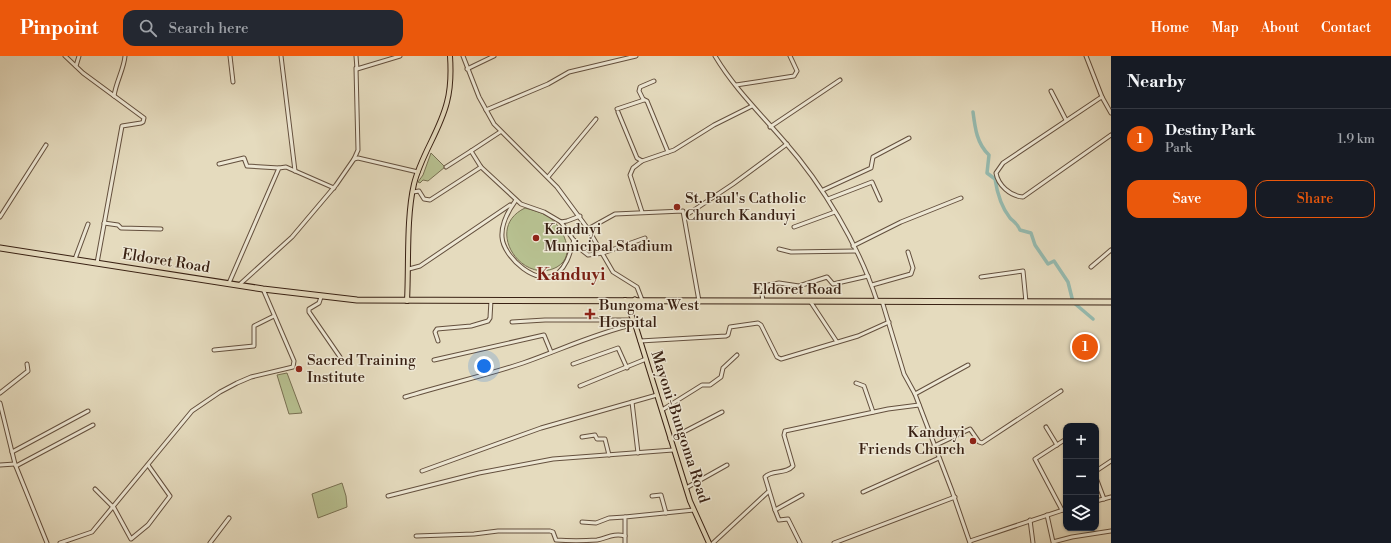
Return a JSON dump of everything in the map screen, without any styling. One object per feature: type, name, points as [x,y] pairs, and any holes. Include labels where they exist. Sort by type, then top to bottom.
[{"type":"highway","name":"Eldoret Road","points":[[0,248],[328,298],[409,300],[1111,302]]},
{"type":"highway","points":[[630,307],[635,300]]},
{"type":"main road","points":[[409,300],[410,231],[413,192],[418,172],[448,101],[451,72],[450,56]]},
{"type":"main road","points":[[627,300],[633,320]]},
{"type":"main road","points":[[627,300],[633,320]]},
{"type":"main road","name":"Mayoni-Bungoma Road","points":[[633,320],[686,488],[709,543]]},
{"type":"street","points":[[65,56],[114,96],[143,116],[144,119],[143,122],[138,124],[122,126],[97,263]]},
{"type":"street","points":[[76,66],[79,56]]},
{"type":"street","points":[[114,96],[125,56]]},
{"type":"street","points":[[230,56],[233,82]]},
{"type":"street","points":[[281,56],[295,171]]},
{"type":"street","points":[[238,285],[292,237],[334,188],[354,158],[358,150],[356,56]]},
{"type":"street","points":[[356,68],[357,69],[400,56]]},
{"type":"street","points":[[463,56],[467,69],[486,110],[500,132],[548,177],[580,216],[613,272],[637,287],[642,300]]},
{"type":"street","points":[[467,69],[494,56]]},
{"type":"street","points":[[486,110],[548,84],[569,72],[636,56]]},
{"type":"street","points":[[715,56],[752,106],[787,144],[823,190],[856,251],[889,322],[904,374],[915,394],[970,542],[1063,509]]},
{"type":"street","points":[[736,85],[794,76],[796,71],[790,56]]},
{"type":"street","points":[[1086,56],[1102,97],[1111,112]]},
{"type":"street","points":[[770,126],[840,80]]},
{"type":"street","points":[[654,81],[639,88],[644,100],[647,101],[668,152]]},
{"type":"street","points":[[1051,91],[1064,119],[1066,120]]},
{"type":"street","points":[[1102,97],[1003,163],[996,172],[1000,185],[1015,196],[1023,197],[1111,136]]},
{"type":"street","points":[[642,161],[636,158],[618,111],[644,100]]},
{"type":"street","points":[[642,212],[630,175],[633,168],[642,161],[668,152],[752,106]]},
{"type":"street","points":[[548,177],[596,119]]},
{"type":"street","points":[[446,167],[500,132]]},
{"type":"street","points":[[823,190],[871,168],[872,157],[909,138]]},
{"type":"street","points":[[685,216],[733,184],[787,144]]},
{"type":"street","points":[[0,216],[46,145]]},
{"type":"street","points":[[471,151],[481,167],[516,200],[544,212],[560,222],[588,255],[603,253],[645,238]]},
{"type":"street","points":[[219,164],[244,158],[247,166],[284,167],[334,188]]},
{"type":"street","points":[[354,158],[418,172]]},
{"type":"street","points":[[413,192],[419,191],[424,199],[430,200],[481,167]]},
{"type":"street","points":[[229,283],[279,168]]},
{"type":"street","points":[[828,199],[872,182],[880,200]]},
{"type":"street","points":[[853,246],[901,222],[961,198]]},
{"type":"street","points":[[516,200],[507,213],[502,229],[502,238],[508,252],[525,270],[542,277],[554,275],[564,266],[568,259],[574,240]]},
{"type":"street","points":[[410,269],[420,266],[444,251],[516,200]]},
{"type":"street","points":[[588,229],[615,214],[681,211],[685,216],[699,301]]},
{"type":"street","points":[[794,227],[835,212]]},
{"type":"street","points":[[560,222],[568,221],[580,216]]},
{"type":"street","points":[[104,223],[118,225],[121,228],[161,229]]},
{"type":"street","points":[[76,259],[88,224]]},
{"type":"street","points":[[779,249],[780,251],[790,252],[856,251]]},
{"type":"street","points":[[1091,267],[1111,250]]},
{"type":"street","points":[[872,285],[910,274],[913,268],[908,252]]},
{"type":"street","points":[[981,277],[1023,270],[1026,302]]},
{"type":"street","points":[[763,301],[761,288],[763,286],[779,284],[799,286],[827,277],[833,284],[868,276]]},
{"type":"street","points":[[60,543],[92,532],[188,415],[196,408],[220,392],[251,377],[293,367],[294,361],[263,289]]},
{"type":"street","points":[[321,297],[319,303],[309,309],[309,312],[340,357]]},
{"type":"street","points":[[438,341],[435,332],[437,329],[472,326],[488,321],[490,318],[492,300]]},
{"type":"street","points":[[810,301],[838,342]]},
{"type":"street","points":[[214,350],[254,346],[254,326],[274,316]]},
{"type":"street","points":[[512,322],[545,320],[633,320]]},
{"type":"street","points":[[406,397],[508,367],[633,320]]},
{"type":"street","points":[[640,341],[726,336],[728,335],[730,327],[756,323],[761,325],[780,359],[858,336],[889,322]]},
{"type":"street","points":[[434,360],[544,335],[551,352]]},
{"type":"street","points":[[573,364],[618,348],[627,368]]},
{"type":"street","points":[[662,410],[702,385],[712,384],[721,377],[723,368],[737,355]]},
{"type":"street","points":[[580,386],[646,359]]},
{"type":"street","points":[[0,393],[28,372],[27,364]]},
{"type":"street","points":[[915,394],[968,365]]},
{"type":"street","points":[[856,384],[864,386],[873,412]]},
{"type":"street","points":[[934,446],[970,429],[979,442],[982,443],[1061,391]]},
{"type":"street","points":[[422,470],[541,428],[657,395]]},
{"type":"street","points":[[632,402],[638,453]]},
{"type":"street","points":[[0,403],[15,465],[48,543]]},
{"type":"street","points":[[800,543],[788,519],[779,520],[764,478],[766,475],[786,471],[793,466],[784,435],[785,431],[873,412],[919,405]]},
{"type":"street","points":[[12,452],[88,411]]},
{"type":"street","points":[[670,439],[722,412]]},
{"type":"street","points":[[0,465],[15,465],[93,425]]},
{"type":"street","points":[[1046,427],[1056,445]]},
{"type":"street","points":[[582,437],[594,435],[597,439],[605,439],[609,455]]},
{"type":"street","points":[[1063,441],[1035,459],[1063,507]]},
{"type":"street","points":[[388,496],[479,472],[553,459],[674,450]]},
{"type":"street","points":[[863,492],[939,458]]},
{"type":"street","points":[[1099,469],[1111,461]]},
{"type":"street","points":[[95,489],[113,506],[131,539],[148,526],[170,496],[158,482],[148,465]]},
{"type":"street","points":[[686,488],[727,465]]},
{"type":"street","points":[[1099,486],[1104,499]]},
{"type":"street","points":[[713,543],[768,492]]},
{"type":"street","points":[[652,496],[662,495],[666,513]]},
{"type":"street","points":[[775,510],[802,495]]},
{"type":"street","points":[[834,543],[954,497]]},
{"type":"street","points":[[1099,500],[1111,497]]},
{"type":"street","points":[[582,522],[596,523],[609,518],[694,510]]},
{"type":"street","points":[[1048,515],[1053,542],[1072,537],[1111,531]]},
{"type":"street","points":[[625,517],[626,543]]},
{"type":"street","points":[[210,543],[229,518]]},
{"type":"street","points":[[1030,520],[1033,543]]},
{"type":"street","points":[[416,536],[474,534],[498,531],[550,531],[553,532],[554,539],[561,541],[597,540],[613,535],[625,536]]},
{"type":"green space","points":[[431,153],[445,167],[428,181],[423,180],[420,183],[418,182],[423,175]]},
{"type":"green space","name":"Kanduyi Municipal Stadium","points":[[525,208],[548,216],[563,233],[567,248],[566,255],[563,262],[557,267],[544,271],[531,269],[520,262],[512,252],[507,240],[507,228],[513,217]]},
{"type":"green space","points":[[287,373],[302,413],[289,414],[277,375]]},
{"type":"green space","points":[[342,483],[346,496],[347,507],[318,518],[312,494]]},
{"type":"waterway","points":[[973,112],[979,141],[989,155],[987,173],[995,179],[1000,200],[1007,214],[1020,230],[1031,233],[1035,245],[1048,264],[1054,261],[1068,282],[1073,302],[1093,319]]},
{"type":"place","name":"St. Paul's Catholic Church Kanduyi","points":[[677,207]]},
{"type":"place","name":"Kanduyi Municipal Stadium","points":[[536,238]]},
{"type":"place","name":"Bungoma West Hospital","points":[[590,314]]},
{"type":"place","name":"Destiny Park","points":[[1085,347]]},
{"type":"place","name":"Sacred Training Institute","points":[[299,369]]},
{"type":"place","name":"Kanduyi Friends Church","points":[[973,441]]},
{"type":"district","name":"Kanduyi","points":[[571,275]]}]
